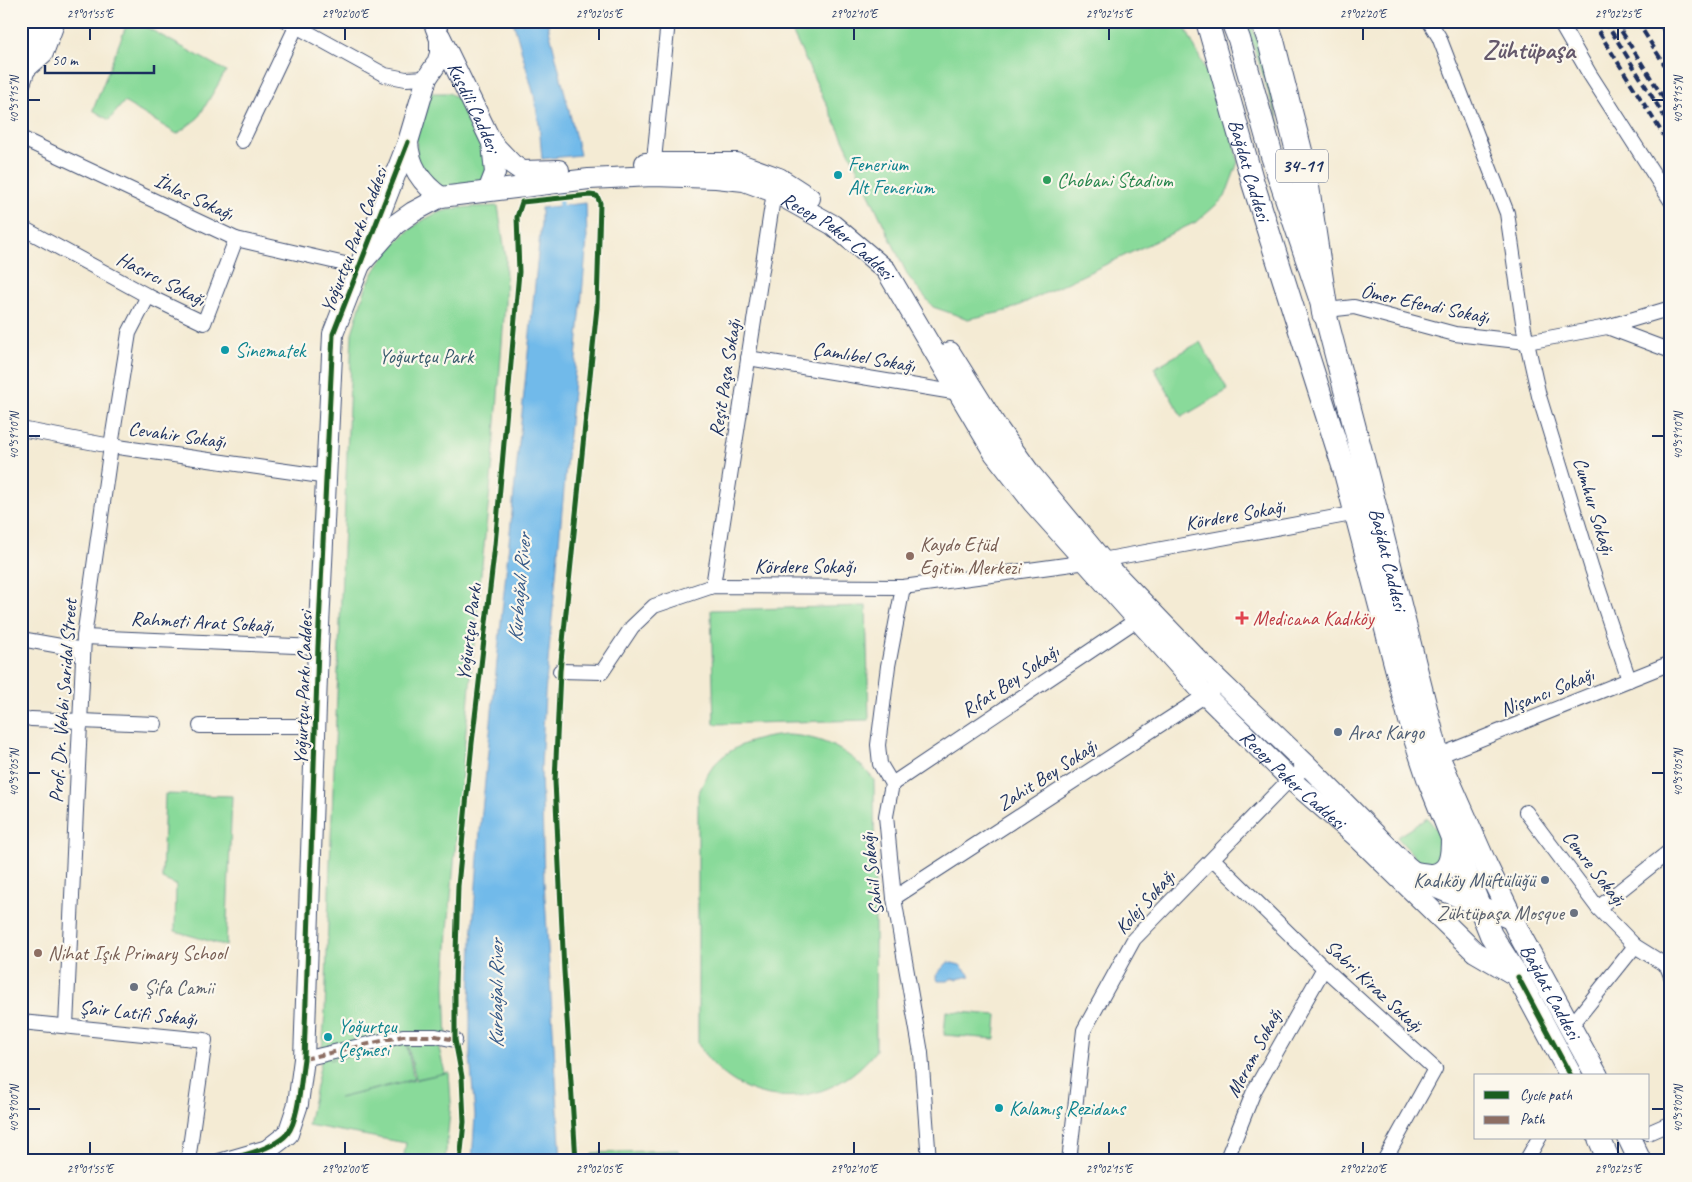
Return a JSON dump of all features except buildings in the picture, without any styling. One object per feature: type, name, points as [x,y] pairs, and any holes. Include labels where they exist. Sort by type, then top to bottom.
[{"type":"highway","name":"34-11","points":[[1264,21],[1303,167],[1325,313]]},
{"type":"main road","points":[[23,72],[29,46],[38,21]]},
{"type":"main road","points":[[23,72],[43,53],[55,21]]},
{"type":"main road","name":"Bağdat Caddesi","points":[[1207,21],[1254,183],[1344,469],[1366,511],[1438,756],[1486,866],[1596,1074]]},
{"type":"main road","name":"Bağdat Caddesi","points":[[1232,21],[1239,39],[1272,156],[1325,313],[1414,736],[1429,780],[1491,935],[1518,977],[1570,1074]]},
{"type":"main road","name":"Kuşdili Caddesi","points":[[427,78],[437,63],[440,54],[440,39],[435,23]]},
{"type":"main road","name":"Kuşdili Caddesi","points":[[435,23],[492,143],[496,173],[488,191]]},
{"type":"main road","points":[[427,78],[445,74],[463,80]]},
{"type":"main road","name":"Yoğurtçu Parkı Caddesi","points":[[253,1161],[288,1134],[298,1104],[304,1059],[318,647],[328,477],[333,334],[408,142],[427,78]]},
{"type":"main road","name":"Yoğurtçu Parkı Caddesi","points":[[358,267],[396,224],[412,212],[441,197],[431,190],[415,169],[408,152],[408,142]]},
{"type":"main road","name":"Recep Peker Caddesi","points":[[492,143],[512,164],[534,178]]},
{"type":"main road","name":"Recep Peker Caddesi","points":[[441,197],[488,191],[534,178],[653,169],[777,185],[833,225],[886,270],[965,389],[994,453],[1033,504],[1093,561],[1144,615],[1222,684],[1416,873],[1432,886],[1513,920]]},
{"type":"main road","name":"Recep Peker Caddesi","points":[[1144,615],[1206,696],[1290,779],[1359,839],[1475,952],[1518,977]]},
{"type":"main road","points":[[1416,873],[1434,875],[1448,866],[1452,855],[1452,834]]},
{"type":"main road","points":[[1600,1140],[1609,1161]]},
{"type":"main road","points":[[1636,1140],[1640,1161]]},
{"type":"street","points":[[653,169],[668,21]]},
{"type":"street","name":"Cumhur Sokağı","points":[[1429,21],[1439,38],[1507,213],[1527,342],[1539,396],[1592,569],[1629,680]]},
{"type":"street","points":[[1559,21],[1589,73],[1671,200]]},
{"type":"street","points":[[1665,21],[1671,30]]},
{"type":"street","points":[[242,141],[291,24],[385,75],[406,79],[427,78]]},
{"type":"street","name":"İhlas Sokağı","points":[[21,138],[236,239],[358,267]]},
{"type":"street","name":"Reşit Paşa Sokağı","points":[[714,586],[748,358],[777,185]]},
{"type":"street","name":"Hasırcı Sokağı","points":[[21,226],[148,296],[204,324],[236,239]]},
{"type":"street","name":"Prof. Dr. Vehbi Saridal Street","points":[[66,1026],[84,643],[111,446],[129,333],[148,296]]},
{"type":"street","name":"Ömer Efendi Sokağı","points":[[1325,313],[1336,309],[1354,307],[1455,334],[1527,342],[1607,327],[1671,308]]},
{"type":"street","points":[[1607,327],[1671,351]]},
{"type":"street","name":"Çamlıbel Sokağı","points":[[748,358],[965,389]]},
{"type":"street","name":"Cevahir Sokağı","points":[[21,429],[111,446],[328,477]]},
{"type":"street","name":"Kördere Sokağı","points":[[560,671],[602,672],[632,627],[654,606],[714,586],[903,587],[1093,561],[1366,511]]},
{"type":"street","points":[[892,784],[880,764],[878,745],[888,666],[903,587]]},
{"type":"street","name":"Rıfat Bey Sokağı","points":[[892,784],[1144,615]]},
{"type":"street","name":"Rahmeti Arat Sokağı","points":[[21,638],[84,643],[318,647]]},
{"type":"street","name":"Nişancı Sokağı","points":[[1438,756],[1671,663]]},
{"type":"street","name":"Zahit Bey Sokağı","points":[[894,898],[1222,684]]},
{"type":"street","points":[[31,719],[155,724]]},
{"type":"street","points":[[200,726],[316,726]]},
{"type":"street","name":"Kolej Sokağı","points":[[1069,1161],[1084,1030],[1134,938],[1290,779],[1308,766]]},
{"type":"street","name":"Sahil Sokağı","points":[[892,784],[886,816],[894,898],[921,1053],[929,1161]]},
{"type":"street","name":"Cemre Sokağı","points":[[1526,812],[1598,908],[1635,946],[1665,957],[1671,976]]},
{"type":"street","points":[[1598,908],[1671,850]]},
{"type":"street","name":"Sabri Kiraz Sokağı","points":[[1212,859],[1324,968],[1435,1069],[1384,1161]]},
{"type":"street","points":[[1571,1026],[1635,946]]},
{"type":"street","name":"Meram Sokağı","points":[[1226,1161],[1254,1090],[1324,968]]},
{"type":"street","name":"Şair Latifi Sokağı","points":[[21,1022],[205,1040],[188,1161]]},
{"type":"street","points":[[304,1059],[403,1036],[436,1036],[456,1040]]},
{"type":"street","points":[[1650,1131],[1671,1123]]},
{"type":"street","points":[[1526,1161],[1538,1140]]},
{"type":"street","points":[[189,1144],[196,1158],[200,1161]]},
{"type":"street","points":[[219,1161],[270,1147]]},
{"type":"green space","points":[[128,21],[135,21],[226,71],[198,118],[177,134],[124,102],[109,120],[93,110]]},
{"type":"green space","name":"Chobani Stadium","points":[[787,21],[1182,21],[1231,123],[1238,162],[1225,197],[1198,221],[1007,311],[968,319],[933,307],[908,276]]},
{"type":"green space","points":[[1243,21],[1250,21],[1261,50],[1281,130],[1249,33]]},
{"type":"green space","points":[[430,93],[449,93],[461,100],[488,154],[486,187],[446,193],[417,167],[416,124]]},
{"type":"green space","name":"Yoğurtçu Park","points":[[498,206],[506,258],[505,304],[493,461],[475,631],[448,930],[445,983],[447,1042],[405,1042],[330,1060],[406,1043],[414,1079],[339,1098],[449,1072],[451,1102],[445,1161],[403,1161],[406,1143],[308,1125],[321,1062],[325,1012],[352,333],[371,276],[387,253],[408,231],[432,216],[450,209]]},
{"type":"green space","points":[[1200,342],[1228,390],[1182,417],[1154,368]]},
{"type":"green space","points":[[866,606],[869,720],[714,724],[711,610]]},
{"type":"green space","points":[[786,735],[812,738],[835,747],[856,761],[874,780],[876,1050],[857,1071],[834,1085],[810,1094],[785,1096],[760,1093],[736,1083],[715,1067],[698,1044],[698,794],[712,767],[730,751],[757,740]]},
{"type":"green space","points":[[165,794],[232,796],[226,946],[175,931],[176,885],[162,879]]},
{"type":"green space","points":[[1427,818],[1435,827],[1444,844],[1444,849],[1439,861],[1426,869],[1397,837]]},
{"type":"green space","points":[[946,1011],[997,1015],[995,1039],[944,1035]]},
{"type":"green space","points":[[407,1043],[438,1044],[445,1073],[416,1079]]},
{"type":"green space","points":[[678,1150],[679,1161],[592,1161],[592,1153]]},
{"type":"water","points":[[513,21],[547,21],[580,155],[542,159],[534,95]]},
{"type":"water","points":[[586,203],[587,240],[545,694],[541,767],[544,881],[561,1161],[472,1161],[475,1116],[470,1056],[472,939],[480,831],[541,224],[541,208]]},
{"type":"water","points":[[948,962],[960,965],[971,976],[938,981],[936,975]]},
{"type":"waterway","name":"Kurbağalı River","points":[[559,187],[561,210]]},
{"type":"railway","points":[[1592,21],[1671,147]]},
{"type":"railway","points":[[1605,21],[1671,127]]},
{"type":"railway","points":[[1615,21],[1671,110]]},
{"type":"railway","points":[[1637,21],[1671,75]]},
{"type":"marked path","points":[[304,1059],[403,1036],[436,1036],[455,1040]]},
{"type":"cycle path","points":[[219,1161],[256,1152],[274,1144],[287,1134],[291,1128],[297,1109],[304,1059],[318,647],[333,334],[408,142]]},
{"type":"cycle path","name":"Yoğurtçu Parkı","points":[[460,1161],[464,1122],[462,1077],[455,1040],[458,886],[472,743],[495,545],[519,272],[517,217],[522,202],[590,195],[597,196],[600,203],[597,307],[560,671],[555,781],[576,1161]]},
{"type":"cycle path","points":[[1518,977],[1570,1074]]},
{"type":"place","name":"Fenerium Alt Fenerium","points":[[838,175]]},
{"type":"place","name":"Chobani Stadium","points":[[1047,180]]},
{"type":"place","name":"Sinematek","points":[[225,350]]},
{"type":"place","name":"Kaydo Etüd Egitim Merkezi","points":[[910,556]]},
{"type":"place","name":"Medicana Kadıköy","points":[[1242,618]]},
{"type":"place","name":"Aras Kargo","points":[[1338,732]]},
{"type":"place","name":"Kadıköy Müftülüğü","points":[[1545,880]]},
{"type":"place","name":"Zühtüpaşa Mosque","points":[[1574,913]]},
{"type":"place","name":"Nihat Işık Primary School","points":[[38,953]]},
{"type":"place","name":"Şifa Camii","points":[[134,987]]},
{"type":"place","name":"Yoğurtçu Çeşmesi","points":[[328,1037]]},
{"type":"place","name":"Kalamış Rezidans","points":[[999,1108]]},
{"type":"district","name":"Zühtüpaşa","points":[[1529,50]]}]
